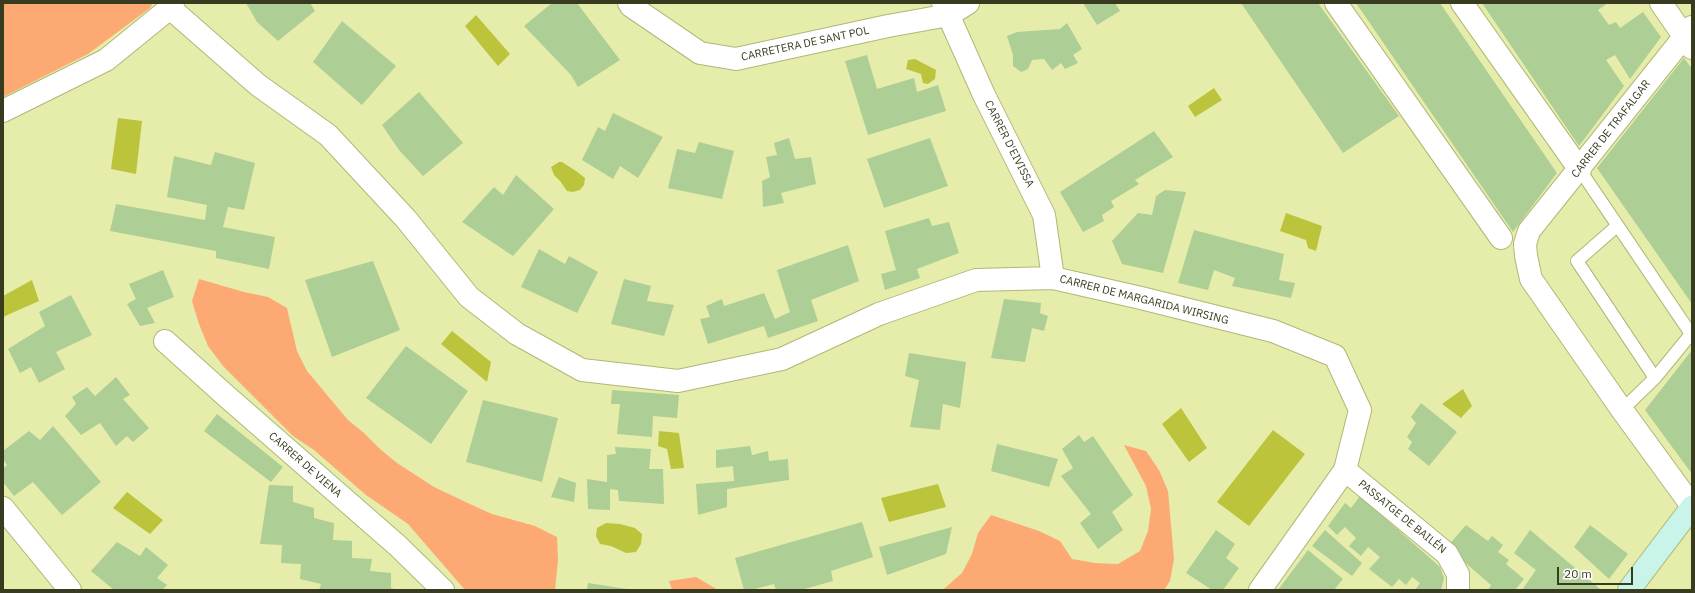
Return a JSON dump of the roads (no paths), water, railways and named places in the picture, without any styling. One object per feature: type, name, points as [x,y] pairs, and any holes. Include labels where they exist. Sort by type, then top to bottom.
[{"type":"main road","points":[[1629,590],[1692,506]]},
{"type":"street","name":"CARRETERA DE SANT POL","points":[[629,3],[631,6],[700,53],[736,59],[888,26],[968,3]]},
{"type":"street","points":[[1336,3],[1501,238]]},
{"type":"street","points":[[1462,3],[1580,170]]},
{"type":"street","points":[[1661,3],[1689,37]]},
{"type":"street","points":[[3,111],[106,60],[171,5]]},
{"type":"street","name":"CARRER DE MARGARIDA WIRSING","points":[[171,5],[258,85],[328,135],[406,219],[469,297],[517,334],[582,370],[678,381],[782,359],[879,314],[976,280],[1053,278],[1273,331],[1335,356],[1360,410],[1345,470]]},
{"type":"street","name":"CARRER D'EIVISSA","points":[[946,9],[984,95],[1044,215],[1053,278]]},
{"type":"street","name":"CARRER DE TRAFALGAR","points":[[1622,410],[1531,279],[1525,244],[1529,231],[1689,37]]},
{"type":"street","name":"CARRER DE VIENA","points":[[165,340],[225,395],[398,546],[443,590]]},
{"type":"street","points":[[1622,410],[1692,506]]},
{"type":"street","points":[[1260,590],[1345,470]]},
{"type":"street","name":"PASSATGE DE BAILÉN","points":[[1345,470],[1447,554],[1458,574],[1458,590]]},
{"type":"street","points":[[3,508],[70,590]]},
{"type":"lane","points":[[1580,170],[1691,334],[1655,378],[1622,410]]},
{"type":"lane","points":[[1617,226],[1577,261],[1655,378]]}]
